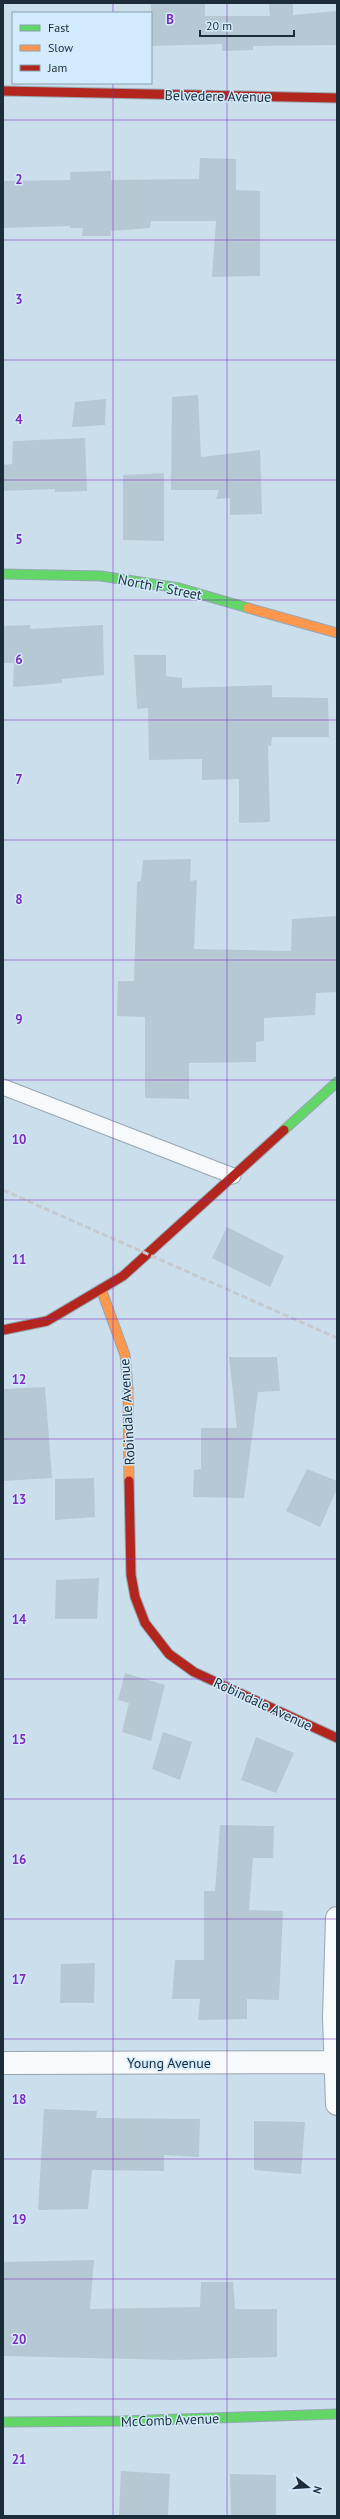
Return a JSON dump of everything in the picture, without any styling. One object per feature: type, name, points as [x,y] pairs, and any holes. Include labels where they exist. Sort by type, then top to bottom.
[{"type":"street","name":"Belvedere Avenue","points":[[3,91],[337,98]]},
{"type":"street","name":"North F Street","points":[[3,574],[101,576],[178,588],[337,633]]},
{"type":"street","points":[[3,1330],[47,1322],[123,1276],[337,1082]]},
{"type":"street","name":"Robindale Avenue","points":[[102,1289],[125,1355],[128,1389],[132,1575],[135,1598],[145,1624],[169,1654],[194,1672],[337,1738]]},
{"type":"street","points":[[337,1918],[335,2062],[337,2104]]},
{"type":"street","name":"Young Avenue","points":[[3,2063],[335,2062]]},
{"type":"street","name":"McComb Avenue","points":[[3,2422],[121,2422],[337,2414]]},
{"type":"lane","points":[[3,1086],[233,1176]]},
{"type":"building","points":[[151,3],[205,3],[205,16],[270,16],[269,3],[293,3],[293,15],[337,11],[337,45],[253,46],[253,50],[222,51],[222,44],[152,46]]},
{"type":"building","points":[[200,158],[236,159],[236,190],[260,191],[260,276],[212,277],[216,221],[151,221],[150,228],[111,231],[111,236],[82,236],[83,228],[70,228],[70,226],[3,228],[3,181],[70,180],[70,172],[111,171],[111,180],[199,179]]},
{"type":"building","points":[[198,395],[201,457],[260,450],[262,514],[230,515],[230,498],[216,499],[219,490],[171,490],[172,397]]},
{"type":"building","points":[[106,399],[105,425],[72,427],[75,402]]},
{"type":"building","points":[[85,438],[87,491],[55,492],[55,489],[3,491],[3,465],[12,464],[13,441]]},
{"type":"building","points":[[164,473],[164,541],[123,540],[123,475]]},
{"type":"building","points":[[30,625],[30,629],[103,625],[104,675],[62,679],[62,683],[13,687],[14,663],[3,663],[3,626]]},
{"type":"building","points":[[134,655],[166,655],[166,676],[182,678],[182,688],[272,685],[272,697],[328,698],[329,737],[272,737],[271,746],[268,745],[270,822],[239,823],[239,779],[202,780],[202,759],[149,760],[148,708],[137,709]]},
{"type":"building","points":[[191,859],[190,881],[197,880],[194,949],[291,951],[292,919],[337,916],[337,992],[316,993],[315,1015],[264,1018],[264,1041],[256,1042],[256,1062],[189,1063],[189,1099],[145,1098],[145,1017],[117,1016],[118,981],[134,981],[137,882],[141,881],[143,860]]},
{"type":"building","points":[[227,1227],[284,1256],[270,1287],[212,1258]]},
{"type":"building","points":[[229,1357],[277,1357],[280,1391],[258,1392],[244,1498],[193,1497],[194,1470],[201,1469],[201,1428],[237,1428]]},
{"type":"building","points":[[45,1387],[52,1478],[3,1481],[3,1389]]},
{"type":"building","points":[[307,1469],[337,1481],[337,1489],[320,1527],[286,1511]]},
{"type":"building","points":[[94,1478],[95,1517],[55,1520],[55,1479]]},
{"type":"building","points":[[99,1578],[97,1619],[55,1619],[56,1580]]},
{"type":"building","points":[[125,1673],[165,1685],[151,1741],[122,1732],[129,1703],[118,1700]]},
{"type":"building","points":[[163,1732],[192,1742],[180,1780],[152,1769]]},
{"type":"building","points":[[256,1737],[294,1753],[276,1793],[241,1780]]},
{"type":"building","points":[[220,1825],[274,1826],[273,1858],[253,1858],[249,1910],[283,1911],[279,2000],[247,1999],[247,2019],[198,2020],[200,1999],[172,1999],[175,1960],[204,1960],[204,1891],[215,1891]]},
{"type":"building","points":[[95,1963],[94,2003],[60,2003],[61,1964]]},
{"type":"building","points":[[44,2109],[97,2111],[96,2118],[200,2119],[199,2157],[164,2155],[164,2171],[92,2170],[88,2209],[38,2210]]},
{"type":"building","points":[[254,2121],[305,2122],[301,2174],[254,2170]]},
{"type":"building","points":[[94,2260],[90,2309],[200,2307],[201,2282],[233,2282],[235,2309],[277,2309],[277,2357],[175,2360],[3,2356],[3,2262]]},
{"type":"building","points":[[121,2471],[170,2474],[168,2516],[119,2516]]},
{"type":"building","points":[[230,2474],[276,2475],[276,2516],[231,2516]]},
{"type":"railway","points":[[3,1190],[337,1338]]},
{"type":"traffic: fast","points":[[3,574],[101,576],[179,588],[248,608]]},
{"type":"traffic: fast","points":[[284,1130],[337,1082]]},
{"type":"traffic: fast","points":[[3,2422],[121,2421],[337,2414]]},
{"type":"traffic: slow","points":[[248,608],[337,633]]},
{"type":"traffic: slow","points":[[101,1289],[125,1355],[128,1389],[129,1481]]},
{"type":"traffic: jam","points":[[3,91],[337,98]]},
{"type":"traffic: jam","points":[[3,1330],[47,1321],[123,1276],[284,1130]]},
{"type":"traffic: jam","points":[[129,1481],[131,1575],[135,1597],[145,1623],[169,1654],[194,1672],[337,1738]]}]
